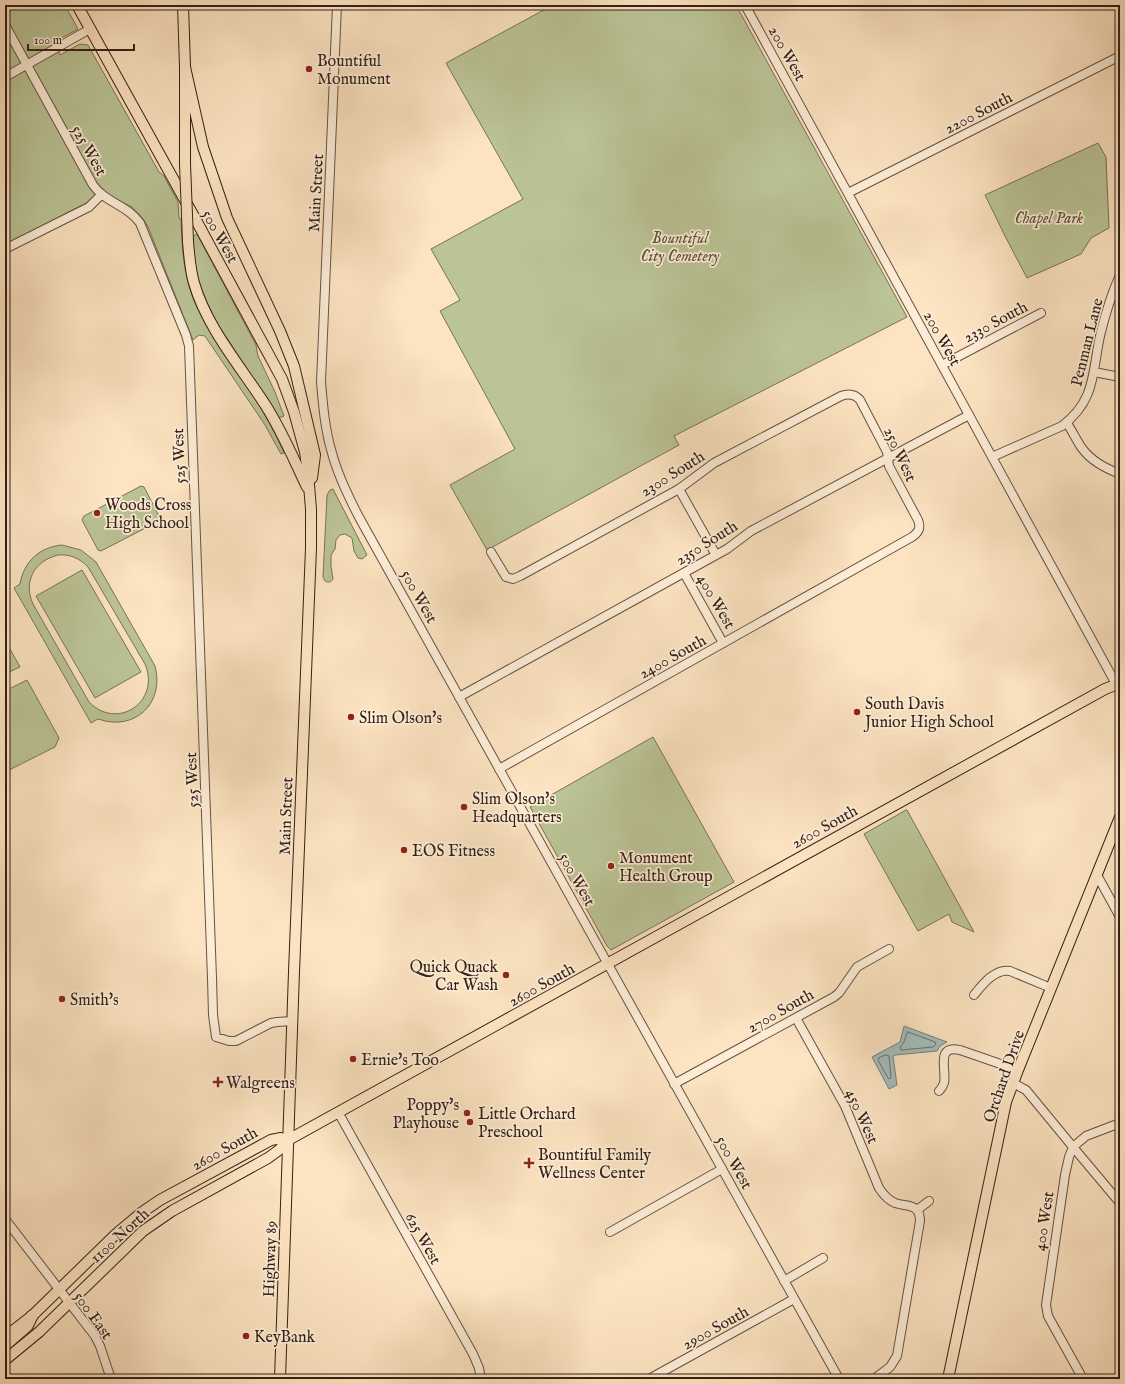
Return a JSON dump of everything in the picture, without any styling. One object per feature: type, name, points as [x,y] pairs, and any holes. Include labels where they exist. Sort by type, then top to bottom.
[{"type":"highway","points":[[5,1345],[27,1326],[32,1316]]},
{"type":"main road","name":"500 West","points":[[77,5],[282,379],[300,432],[310,492]]},
{"type":"main road","points":[[183,5],[185,67],[185,164],[188,241],[189,262],[194,283],[200,301],[210,320],[266,406],[310,492]]},
{"type":"main road","points":[[185,67],[203,147],[227,218],[280,331],[294,366],[315,455],[310,492]]},
{"type":"main road","name":"Main Street","points":[[288,1140],[310,548],[310,492]]},
{"type":"main road","name":"2600 South","points":[[5,1337],[32,1316],[116,1234],[150,1206],[271,1140],[281,1138],[288,1140],[1099,692],[1119,686]]},
{"type":"main road","name":"Orchard Drive","points":[[948,1379],[1003,1113],[1018,1070],[1120,817]]},
{"type":"main road","name":"1100 North","points":[[5,1360],[28,1343],[134,1238],[152,1224],[172,1211],[266,1159],[279,1150],[288,1140]]},
{"type":"main road","name":"Highway 89","points":[[280,1379],[288,1140]]},
{"type":"street","name":"Main Street","points":[[321,382],[337,5]]},
{"type":"street","name":"200 West","points":[[745,5],[1119,686]]},
{"type":"street","name":"525 West","points":[[5,25],[90,180],[101,195],[128,210],[140,223],[186,335],[189,346],[213,1015],[216,1037],[229,1041],[236,1041],[271,1023],[293,1021]]},
{"type":"street","points":[[5,77],[90,30]]},
{"type":"street","name":"2200 South","points":[[848,193],[1120,56]]},
{"type":"street","points":[[5,249],[89,207],[101,195]]},
{"type":"street","name":"Penman Lane","points":[[992,457],[1067,423],[1087,398],[1105,317],[1120,275]]},
{"type":"street","name":"2330 South","points":[[942,365],[1041,312]]},
{"type":"street","points":[[1094,372],[1120,377]]},
{"type":"street","name":"500 West","points":[[321,382],[329,442],[344,487],[360,519],[839,1379]]},
{"type":"street","name":"250 West","points":[[851,394],[860,400],[887,452],[889,466],[919,523],[919,529]]},
{"type":"street","name":"2300 South","points":[[491,552],[504,575],[512,579],[520,576],[679,489],[714,463],[841,396],[851,394]]},
{"type":"street","name":"2350 South","points":[[459,697],[716,555],[731,546],[746,534],[969,415]]},
{"type":"street","points":[[1067,423],[1082,449],[1088,455],[1104,468],[1120,474]]},
{"type":"street","points":[[679,489],[716,555]]},
{"type":"street","name":"2400 South","points":[[500,770],[912,537],[919,529]]},
{"type":"street","name":"400 West","points":[[684,573],[724,643]]},
{"type":"street","points":[[1097,875],[1120,917]]},
{"type":"street","name":"2700 South","points":[[674,1084],[834,997],[839,993],[857,967],[889,949]]},
{"type":"street","points":[[974,995],[990,977],[1005,970],[1051,988]]},
{"type":"street","name":"450 West","points":[[796,1018],[845,1106],[879,1188],[885,1196],[894,1202],[911,1206],[917,1210]]},
{"type":"street","points":[[939,1091],[944,1083],[943,1058],[951,1049],[957,1049],[1018,1070]]},
{"type":"street","points":[[1013,1083],[1026,1090],[1120,1204]]},
{"type":"street","name":"625 West","points":[[338,1112],[473,1354],[479,1368],[481,1379]]},
{"type":"street","points":[[1072,1147],[1086,1136],[1120,1123]]},
{"type":"street","name":"400 West","points":[[1072,1147],[1065,1175],[1046,1305],[1048,1316],[1083,1379]]},
{"type":"street","points":[[610,1232],[722,1169]]},
{"type":"street","points":[[874,1379],[890,1367],[897,1356],[920,1221],[917,1210],[929,1201]]},
{"type":"street","name":"500 East","points":[[5,1219],[98,1342],[111,1379]]},
{"type":"street","points":[[784,1281],[823,1258]]},
{"type":"street","name":"2900 South","points":[[649,1379],[794,1298]]},
{"type":"green space","points":[[18,5],[65,5],[78,29],[54,42],[60,55],[80,44],[88,45],[159,172],[164,176],[178,202],[179,218],[181,219],[185,269],[196,305],[222,348],[248,386],[278,439],[284,453],[281,454],[265,425],[205,336],[199,335],[193,340],[148,227],[144,220],[132,207],[112,197],[92,200],[5,245],[5,12]]},
{"type":"green space","name":"Bountiful City Cemetery","points":[[553,5],[736,5],[907,317],[674,436],[679,445],[487,550],[450,485],[515,449],[440,311],[460,300],[431,249],[523,199],[446,63]]},
{"type":"green space","name":"Chapel Park","points":[[1098,143],[1106,157],[1109,228],[1091,238],[1081,254],[1027,278],[985,195]]},
{"type":"green space","points":[[197,234],[256,345],[258,356],[275,392],[284,416],[279,418],[212,315],[197,279],[192,237]]},
{"type":"green space","points":[[141,486],[144,487],[160,518],[159,521],[101,551],[98,550],[82,520],[84,516]]},
{"type":"green space","points":[[333,489],[367,555],[362,559],[358,558],[354,551],[352,538],[345,534],[340,535],[336,540],[335,549],[331,555],[333,579],[329,582],[325,581],[323,577],[327,495],[330,490]]},
{"type":"green space","points":[[62,545],[81,550],[96,562],[155,666],[157,679],[156,692],[144,711],[135,718],[111,722],[98,719],[91,723],[14,588],[20,584],[25,568],[29,562],[40,552],[54,546]],"holes":[[[58,555],[74,557],[88,567],[145,664],[148,678],[147,690],[142,700],[134,708],[123,713],[112,714],[100,710],[89,702],[33,604],[29,588],[30,580],[33,574],[37,567],[43,562]]]},
{"type":"green space","points":[[82,570],[141,672],[95,698],[36,596]]},
{"type":"green space","points":[[5,640],[20,667],[5,674]]},
{"type":"green space","points":[[27,680],[59,738],[55,747],[5,772],[5,691]]},
{"type":"green space","points":[[653,737],[734,882],[611,950],[607,946],[530,807]]},
{"type":"green space","points":[[906,810],[974,932],[952,922],[949,914],[918,931],[864,834]]},
{"type":"water","points":[[904,1026],[947,1042],[940,1046],[937,1051],[893,1056],[897,1085],[889,1089],[872,1057],[900,1042]]},
{"type":"place","name":"Bountiful Monument","points":[[309,69]]},
{"type":"place","name":"Woods Cross High School","points":[[97,513]]},
{"type":"place","name":"South Davis Junior High School","points":[[857,712]]},
{"type":"place","name":"Slim Olson's","points":[[351,717]]},
{"type":"place","name":"Slim Olson's Headquarters","points":[[464,807]]},
{"type":"place","name":"EOS Fitness","points":[[404,850]]},
{"type":"place","name":"Monument Health Group","points":[[611,866]]},
{"type":"place","name":"Quick Quack Car Wash","points":[[506,975]]},
{"type":"place","name":"Smith's","points":[[62,999]]},
{"type":"place","name":"Ernie's Too","points":[[353,1059]]},
{"type":"place","name":"Walgreens","points":[[218,1082]]},
{"type":"place","name":"Poppy's Playhouse","points":[[467,1113]]},
{"type":"place","name":"Little Orchard Preschool","points":[[470,1122]]},
{"type":"place","name":"Bountiful Family Wellness Center","points":[[529,1163]]},
{"type":"place","name":"KeyBank","points":[[246,1336]]}]
